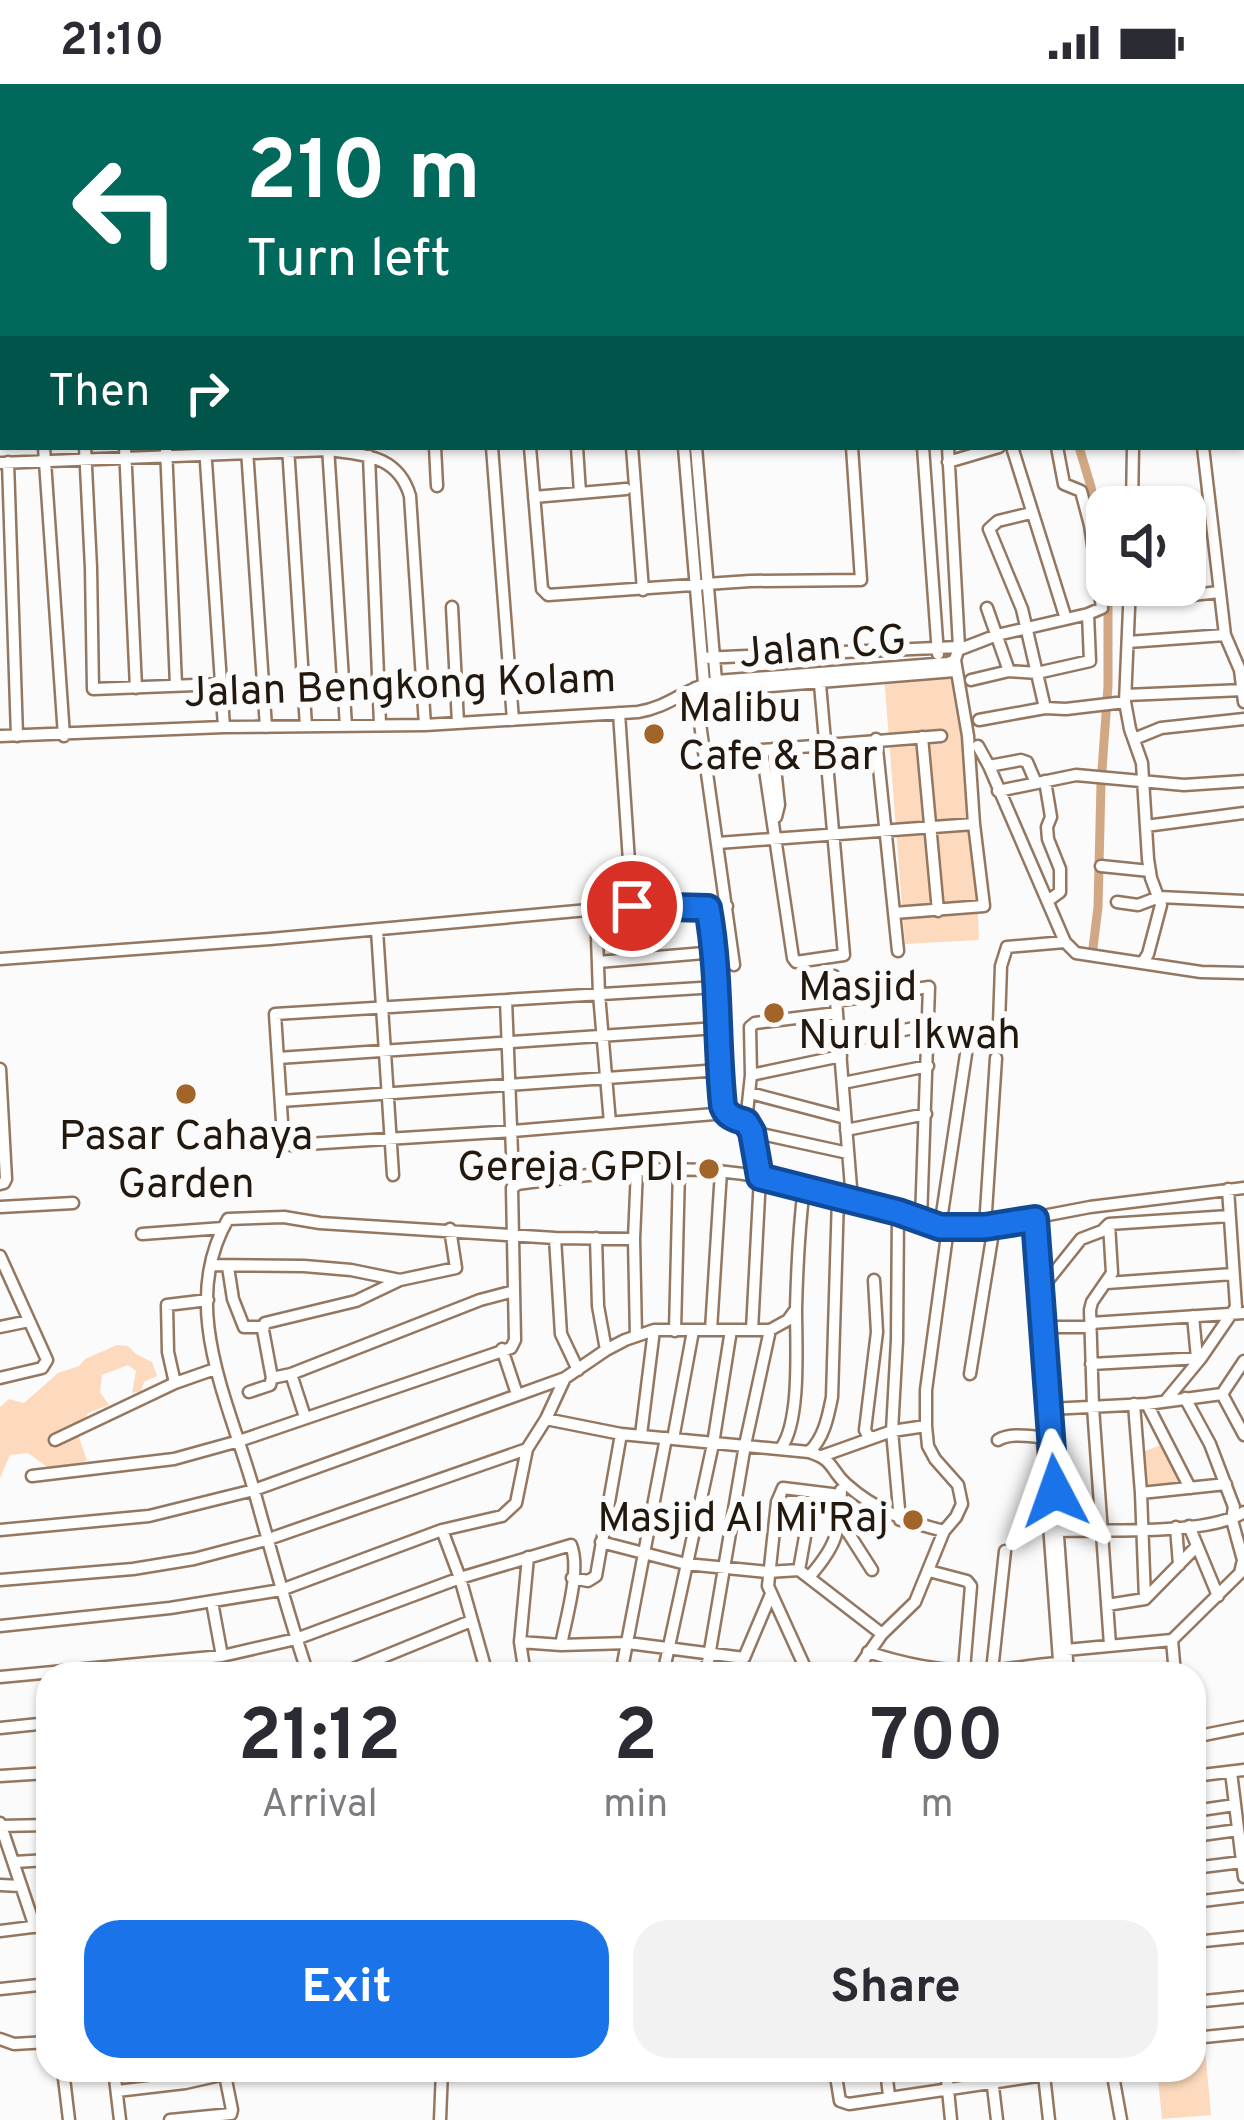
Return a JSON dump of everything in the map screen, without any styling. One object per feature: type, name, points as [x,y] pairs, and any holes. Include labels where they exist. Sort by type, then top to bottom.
[{"type":"street","points":[[17,736],[4,463],[45,453],[247,450],[266,727]]},
{"type":"street","points":[[288,450],[306,727]]},
{"type":"street","points":[[328,450],[346,726]]},
{"type":"street","points":[[338,450],[369,456],[396,470],[410,496],[425,725]]},
{"type":"street","points":[[434,450],[437,486]]},
{"type":"street","points":[[492,450],[513,720]]},
{"type":"street","points":[[530,450],[545,594],[750,581],[861,580],[851,450]]},
{"type":"street","points":[[577,450],[580,493]]},
{"type":"street","points":[[632,450],[643,590]]},
{"type":"street","points":[[684,450],[702,585]]},
{"type":"street","points":[[696,450],[708,657],[703,686],[734,965]]},
{"type":"street","points":[[922,450],[938,664]]},
{"type":"street","points":[[894,913],[983,907],[957,657],[948,450]]},
{"type":"street","points":[[948,462],[989,450]]},
{"type":"street","points":[[1013,450],[1066,619]]},
{"type":"street","points":[[957,657],[997,635],[1102,608],[1080,488],[1064,484],[1058,450]]},
{"type":"street","points":[[1132,486],[1133,450]]},
{"type":"street","points":[[1203,450],[1219,592],[1244,702]]},
{"type":"street","points":[[206,451],[224,727]]},
{"type":"street","points":[[166,452],[176,686]]},
{"type":"street","points":[[45,453],[64,736]]},
{"type":"street","points":[[85,453],[92,688],[221,684]]},
{"type":"street","points":[[125,453],[136,688]]},
{"type":"street","points":[[369,456],[380,724]]},
{"type":"street","points":[[534,497],[626,489]]},
{"type":"street","points":[[1031,513],[998,521],[989,529],[1027,627],[1045,708]]},
{"type":"street","points":[[1206,593],[1219,592]]},
{"type":"street","points":[[1129,606],[1118,701],[1142,763],[1150,871],[1160,897],[1160,914],[1143,962]]},
{"type":"street","points":[[452,607],[458,723]]},
{"type":"street","points":[[987,608],[1009,671]]},
{"type":"street","points":[[971,680],[1090,661],[1088,614]]},
{"type":"street","points":[[1128,642],[1226,635]]},
{"type":"street","points":[[708,657],[937,648],[957,657]]},
{"type":"street","name":"Jalan Bengkong Kolam","points":[[0,736],[425,725],[619,713],[666,706],[703,686],[820,678],[938,664],[957,657]]},
{"type":"street","name":"Jalan CG","points":[[703,686],[820,678],[957,657]]},
{"type":"street","points":[[767,750],[779,805],[776,830],[796,962],[844,955],[820,678]]},
{"type":"street","points":[[979,720],[1045,708],[1243,690]]},
{"type":"street","points":[[619,713],[632,906]]},
{"type":"street","points":[[1134,739],[1161,728],[1244,719]]},
{"type":"street","points":[[737,752],[941,736]]},
{"type":"street","points":[[922,737],[938,911]]},
{"type":"street","points":[[876,740],[898,951]]},
{"type":"street","points":[[978,746],[1065,942],[1076,953],[1202,972],[1244,973]]},
{"type":"street","points":[[989,766],[1021,760],[1040,782],[1051,817],[1048,838],[1061,877],[1060,892],[1049,900]]},
{"type":"street","points":[[998,791],[1076,775],[1184,785],[1244,781]]},
{"type":"street","points":[[1146,826],[1244,813]]},
{"type":"street","points":[[718,843],[776,830],[887,832],[974,824]]},
{"type":"street","points":[[1101,866],[1150,871]]},
{"type":"street","points":[[1117,902],[1138,904],[1160,897],[1244,901]]},
{"type":"street","points":[[0,958],[632,906],[727,906]]},
{"type":"street","points":[[708,908],[716,952],[719,1070],[726,1113]]},
{"type":"street","points":[[596,909],[610,1123]]},
{"type":"street","points":[[376,930],[393,1175]]},
{"type":"street","points":[[999,1024],[1001,966],[1007,947],[1065,942]]},
{"type":"street","points":[[598,962],[716,952]]},
{"type":"street","points":[[60,955],[62,973]]},
{"type":"street","points":[[834,976],[852,1200]]},
{"type":"street","points":[[717,987],[275,1014],[283,1137],[287,1144],[389,1139],[726,1113],[749,1127],[848,1153]]},
{"type":"street","points":[[752,1330],[760,1177],[749,1127],[748,1033],[755,1023],[929,987],[921,1220]]},
{"type":"street","points":[[506,1000],[512,1153]]},
{"type":"street","points":[[751,1075],[930,1025]]},
{"type":"street","points":[[278,1058],[717,1028]]},
{"type":"street","points":[[862,1662],[915,1602],[944,1532],[959,1513],[958,1485],[928,1446],[926,1390],[966,1054]]},
{"type":"street","points":[[970,1374],[989,1226],[996,1058]]},
{"type":"street","points":[[843,1083],[928,1066]]},
{"type":"street","points":[[281,1101],[719,1070]]},
{"type":"street","points":[[0,1072],[6,1179],[0,1184]]},
{"type":"street","points":[[750,1093],[846,1124],[926,1114]]},
{"type":"street","points":[[636,1336],[637,1169]]},
{"type":"street","points":[[32,1476],[146,1464],[239,1441],[514,1346],[514,1184],[637,1169],[721,1171],[804,1187],[944,1227],[989,1226],[1090,1207],[1244,1188]]},
{"type":"street","points":[[675,1330],[679,1170]]},
{"type":"street","points":[[711,1330],[721,1171]]},
{"type":"street","points":[[781,1448],[788,1438],[794,1395],[804,1187]]},
{"type":"street","points":[[1167,1399],[1236,1307],[1228,1189]]},
{"type":"street","points":[[816,1454],[832,1397],[838,1197]]},
{"type":"street","points":[[0,1207],[73,1203]]},
{"type":"street","points":[[898,1212],[892,1431],[900,1520]]},
{"type":"street","points":[[1041,1289],[1081,1239],[1109,1224],[1229,1216]]},
{"type":"street","points":[[304,1662],[211,1350],[211,1265],[223,1228],[232,1218],[284,1217],[555,1238],[634,1239]]},
{"type":"street","points":[[1035,1219],[1064,1662]]},
{"type":"street","points":[[1109,1224],[1113,1267],[1092,1302],[1091,1364],[1110,1645]]},
{"type":"street","points":[[142,1234],[223,1228]]},
{"type":"street","points":[[262,1328],[268,1321],[356,1301],[400,1280],[456,1268],[450,1229]]},
{"type":"street","points":[[555,1238],[561,1334],[578,1370]]},
{"type":"street","points":[[596,1238],[598,1306],[606,1350]]},
{"type":"street","points":[[0,1256],[4,1278],[46,1355],[45,1365],[0,1378]]},
{"type":"street","points":[[211,1265],[304,1266],[400,1280]]},
{"type":"street","points":[[228,1267],[244,1327],[262,1328]]},
{"type":"street","points":[[1107,1283],[1236,1268]]},
{"type":"street","points":[[874,1280],[877,1332],[865,1430],[874,1438]]},
{"type":"street","points":[[272,1378],[514,1291]]},
{"type":"street","points":[[175,1383],[168,1352],[167,1305],[208,1300]]},
{"type":"street","points":[[0,1530],[169,1513],[254,1490],[565,1378],[636,1336],[654,1330],[770,1330],[796,1309]]},
{"type":"street","points":[[1044,1327],[1244,1313]]},
{"type":"street","points":[[1193,1316],[1199,1358]]},
{"type":"street","points":[[0,1328],[29,1321]]},
{"type":"street","points":[[249,1392],[270,1385],[272,1378],[262,1328]]},
{"type":"street","points":[[640,1436],[654,1330]]},
{"type":"street","points":[[666,1662],[713,1444],[731,1330]]},
{"type":"street","points":[[708,1662],[770,1330]]},
{"type":"street","points":[[624,1662],[693,1331]]},
{"type":"street","points":[[502,1349],[517,1394]]},
{"type":"street","points":[[1091,1364],[1199,1358]]},
{"type":"street","points":[[1222,1394],[1244,1361]]},
{"type":"street","points":[[55,1441],[175,1383],[215,1369]]},
{"type":"street","points":[[291,1374],[304,1417]]},
{"type":"street","points":[[0,1626],[281,1590],[442,1530],[502,1516],[516,1503],[527,1449],[565,1378]]},
{"type":"street","points":[[1050,1409],[1222,1394]]},
{"type":"street","points":[[1222,1394],[1244,1435]]},
{"type":"street","points":[[1066,1650],[1172,1640],[1243,1567],[1241,1541],[1232,1520],[1234,1507],[1210,1444],[1185,1398]]},
{"type":"street","points":[[1140,1404],[1190,1488]]},
{"type":"street","points":[[1140,1404],[1145,1599]]},
{"type":"street","points":[[546,1419],[621,1434],[816,1454],[926,1426]]},
{"type":"street","points":[[572,1578],[594,1579],[621,1434]]},
{"type":"street","points":[[998,1440],[1032,1436],[1043,1442],[1062,1662]]},
{"type":"street","points":[[0,1580],[194,1559],[266,1540],[527,1449]]},
{"type":"street","points":[[805,1573],[832,1548],[840,1520],[841,1488],[835,1468],[816,1454]]},
{"type":"street","points":[[1142,1493],[1226,1484]]},
{"type":"street","points":[[802,1662],[771,1594],[768,1572],[780,1490],[841,1488],[900,1520],[944,1532]]},
{"type":"street","points":[[805,1573],[813,1492]]},
{"type":"street","points":[[1058,1532],[1182,1527],[1232,1520],[1244,1512]]},
{"type":"street","points":[[840,1520],[872,1570]]},
{"type":"street","points":[[1182,1527],[1197,1546],[1218,1596]]},
{"type":"street","points":[[1179,1565],[1182,1527]]},
{"type":"street","points":[[442,1530],[483,1662]]},
{"type":"street","points":[[602,1542],[686,1564],[805,1573],[882,1634]]},
{"type":"street","points":[[159,1662],[222,1656],[296,1639],[460,1578],[571,1545],[572,1578],[561,1645]]},
{"type":"street","points":[[1107,1605],[1145,1599],[1197,1546]]},
{"type":"street","points":[[993,1662],[1005,1551]]},
{"type":"street","points":[[523,1662],[520,1642],[528,1557]]},
{"type":"street","points":[[929,1570],[971,1586],[965,1662]]},
{"type":"street","points":[[520,1642],[628,1643],[746,1657],[771,1594]]},
{"type":"street","points":[[212,1602],[222,1656]]},
{"type":"street","points":[[371,1662],[470,1622]]},
{"type":"street","points":[[1172,1640],[1174,1662]]},
{"type":"street","points":[[868,1652],[898,1662]]},
{"type":"street","points":[[0,1677],[36,1674]]},
{"type":"street","points":[[0,1728],[36,1724]]},
{"type":"street","points":[[1206,1735],[1244,1727]]},
{"type":"street","points":[[1206,1775],[1238,1771],[1235,1805],[1244,1877]]},
{"type":"street","points":[[0,1775],[36,1773]]},
{"type":"street","points":[[1206,1809],[1235,1805]]},
{"type":"street","points":[[36,1825],[0,1825],[36,1916]]},
{"type":"street","points":[[1206,1834],[1238,1830]]},
{"type":"street","points":[[14,1862],[36,1861]]},
{"type":"street","points":[[1206,1866],[1242,1862]]},
{"type":"street","points":[[0,1885],[21,1886]]},
{"type":"street","points":[[1206,1901],[1244,1896]]},
{"type":"street","points":[[0,1931],[36,1927]]},
{"type":"street","points":[[1206,1941],[1244,1937]]},
{"type":"street","points":[[0,1989],[36,1985]]},
{"type":"street","points":[[1206,2001],[1244,1996]]},
{"type":"street","points":[[1206,2037],[1244,2033]]},
{"type":"street","points":[[0,2039],[36,2043]]},
{"type":"street","points":[[64,2082],[69,2120]]},
{"type":"street","points":[[116,2082],[120,2120]]},
{"type":"street","points":[[117,2091],[158,2082]]},
{"type":"street","points":[[170,2120],[231,2114],[226,2082]]},
{"type":"street","points":[[440,2120],[442,2082]]},
{"type":"street","points":[[836,2082],[844,2103],[970,2082]]},
{"type":"street","points":[[888,2082],[890,2096]]},
{"type":"street","points":[[947,2082],[951,2120]]},
{"type":"street","points":[[993,2082],[997,2120]]},
{"type":"street","points":[[1045,2082],[1049,2120]]},
{"type":"street","points":[[1114,2082],[1121,2120]]},
{"type":"shaded area","points":[[958,670],[972,766],[979,940],[905,944],[884,675]]},
{"type":"shaded area","points":[[117,1345],[128,1346],[152,1362],[157,1376],[132,1393],[136,1371],[128,1365],[102,1375],[100,1392],[109,1405],[88,1413],[78,1434],[87,1461],[50,1469],[28,1453],[10,1455],[0,1478],[0,1407],[9,1399],[24,1403],[58,1373]]},
{"type":"shaded area","points":[[1163,1444],[1184,1486],[1143,1491],[1140,1453]]},
{"type":"shaded area","points":[[1206,2060],[1211,2115],[1162,2119],[1158,2082],[1206,2082]]},
{"type":"waterway","points":[[1080,450],[1091,486]]},
{"type":"waterway","points":[[1093,948],[1108,606]]},
{"type":"place","name":"Malibu Cafe & Bar","points":[[654,734]]},
{"type":"place","name":"Masjid Nurul Ikwah","points":[[774,1013]]},
{"type":"place","name":"Pasar Cahaya Garden","points":[[186,1094]]},
{"type":"place","name":"Gereja GPDI","points":[[709,1169]]},
{"type":"place","name":"Masjid Al Mi'Raj","points":[[913,1520]]},
{"type":"route","points":[[632,906],[708,908],[716,952],[723,1106],[752,1132],[760,1177],[940,1227],[985,1227],[1035,1219],[1055,1491]]}]
